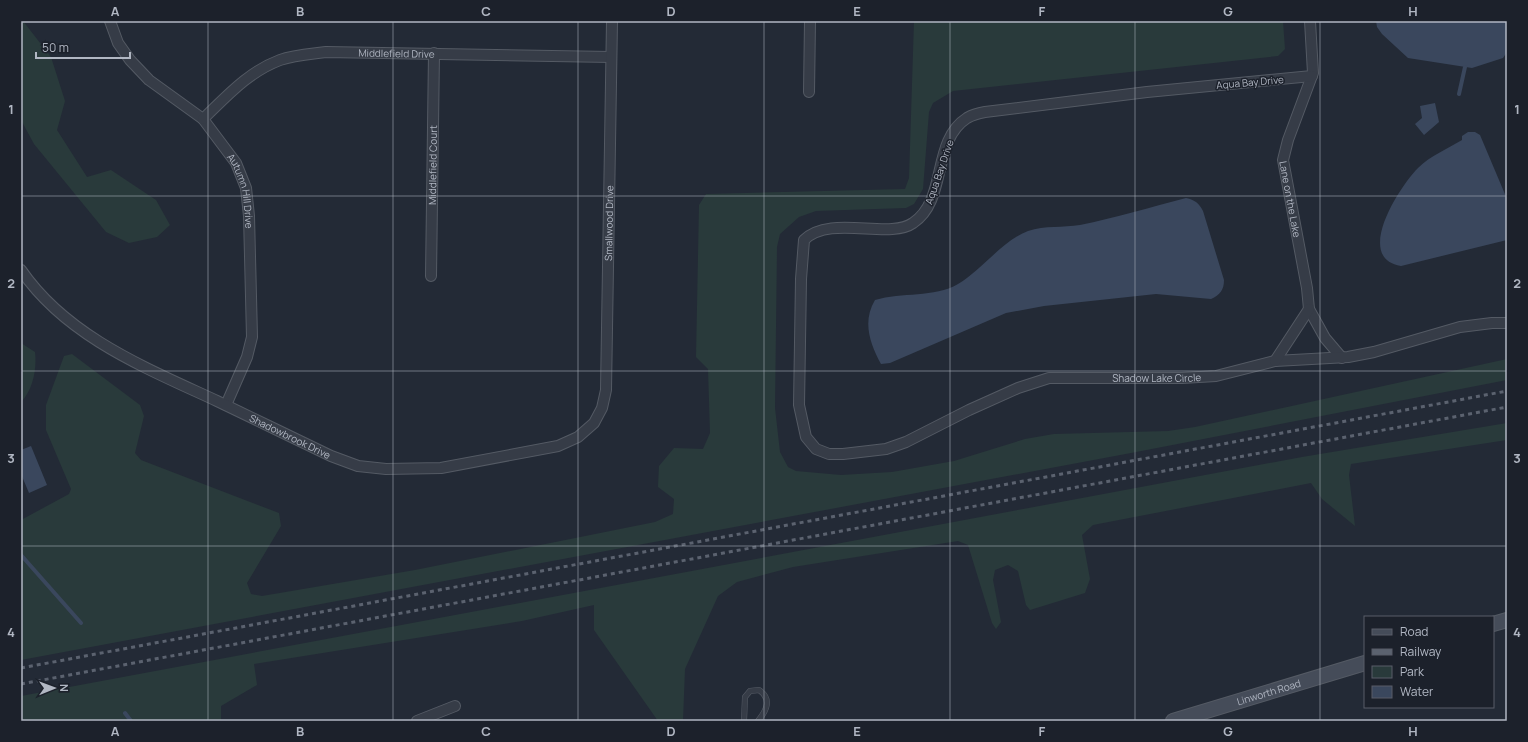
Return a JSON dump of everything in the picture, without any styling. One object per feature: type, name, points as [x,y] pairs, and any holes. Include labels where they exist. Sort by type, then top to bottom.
[{"type":"main road","points":[[1494,624],[1507,620]]},
{"type":"main road","name":"Linworth Road","points":[[1172,721],[1364,663]]},
{"type":"street","name":"Autumn Hill Drive","points":[[110,21],[118,43],[130,60],[149,80],[203,119],[236,163],[246,188],[249,216],[252,337],[248,357],[226,405]]},
{"type":"street","name":"Smallwood Drive","points":[[594,423],[602,408],[606,390],[612,21]]},
{"type":"street","points":[[809,92],[810,21]]},
{"type":"street","name":"Lane on the Lake","points":[[1310,21],[1313,63],[1312,76],[1288,140],[1283,160],[1307,288],[1309,309],[1325,338],[1342,358]]},
{"type":"street","name":"Middlefield Drive","points":[[203,119],[242,81],[261,69],[281,60],[326,52],[611,57]]},
{"type":"street","name":"Middlefield Court","points":[[431,276],[434,54]]},
{"type":"street","name":"Aqua Bay Drive","points":[[816,449],[806,437],[799,405],[802,248],[804,240],[810,234],[828,229],[896,228],[912,224],[924,213],[933,194],[950,136],[958,125],[968,117],[985,112],[1147,92],[1312,76]]},
{"type":"street","name":"Shadowbrook Drive","points":[[21,270],[44,298],[84,333],[141,366],[331,456],[358,466],[386,469],[441,468],[558,446],[578,437],[594,423]]},
{"type":"street","points":[[1274,361],[1309,309]]},
{"type":"street","name":"Shadow Lake Circle","points":[[816,449],[830,454],[886,449],[906,442],[969,410],[1018,388],[1049,378],[1182,378],[1216,376],[1274,361],[1342,358],[1374,352],[1460,327],[1492,323],[1507,324]]},
{"type":"street","points":[[417,721],[455,706]]},
{"type":"lane","points":[[744,721],[745,697],[750,691],[759,690],[766,694],[768,702],[766,712],[758,721]]},
{"type":"green space","points":[[21,21],[23,21],[51,57],[65,101],[57,130],[87,177],[111,170],[156,200],[170,225],[157,237],[129,243],[106,232],[34,144],[21,120]]},
{"type":"green space","points":[[914,21],[1283,21],[1285,49],[1278,56],[953,91],[933,103],[929,112],[923,189],[914,204],[906,208],[816,211],[799,217],[780,234],[777,247],[775,408],[780,452],[788,467],[796,471],[841,475],[892,472],[954,461],[1025,439],[1054,434],[1168,431],[1195,427],[1507,359],[1507,380],[1131,453],[21,660],[21,520],[69,494],[71,489],[46,430],[46,405],[64,356],[72,354],[140,405],[144,416],[135,453],[141,460],[279,513],[281,526],[247,583],[251,594],[262,596],[415,570],[655,522],[673,514],[674,499],[658,487],[659,466],[674,448],[703,449],[710,433],[708,369],[696,357],[699,205],[706,194],[905,189],[909,178]]},
{"type":"green space","points":[[21,343],[35,352],[35,372],[29,392],[21,402]]},
{"type":"green space","points":[[1507,423],[1507,440],[1351,464],[1349,475],[1355,526],[1322,499],[1311,483],[1093,525],[1082,535],[1090,579],[1085,593],[1030,610],[1026,605],[1018,571],[1008,565],[995,570],[993,580],[1001,622],[996,629],[992,623],[968,545],[958,541],[793,567],[737,582],[718,596],[685,669],[683,721],[658,721],[594,630],[594,605],[522,621],[254,664],[257,685],[221,706],[221,721],[21,721],[21,696],[1302,457]]},
{"type":"water","points":[[1376,21],[1507,21],[1507,52],[1503,58],[1472,68],[1408,58],[1382,34],[1377,27]]},
{"type":"water","points":[[1435,103],[1439,122],[1424,135],[1415,124],[1422,118],[1420,106]]},
{"type":"water","points":[[1468,132],[1475,132],[1480,135],[1507,199],[1507,240],[1401,266],[1387,260],[1381,250],[1381,236],[1385,221],[1401,190],[1418,168],[1433,156],[1462,140],[1462,136]]},
{"type":"water","points":[[1186,198],[1196,202],[1203,211],[1224,280],[1223,287],[1219,294],[1211,299],[1156,294],[1044,306],[1006,313],[890,363],[881,364],[871,340],[868,324],[871,308],[875,300],[939,291],[958,284],[976,271],[1010,241],[1034,229],[1080,225]]},
{"type":"water","points":[[31,446],[47,485],[29,493],[21,474],[21,450]]},
{"type":"waterway","points":[[1459,94],[1465,67]]},
{"type":"waterway","points":[[21,555],[81,623]]},
{"type":"waterway","points":[[125,713],[131,721]]},
{"type":"railway","points":[[21,668],[1507,391]]},
{"type":"railway","points":[[21,684],[1507,407]]}]
